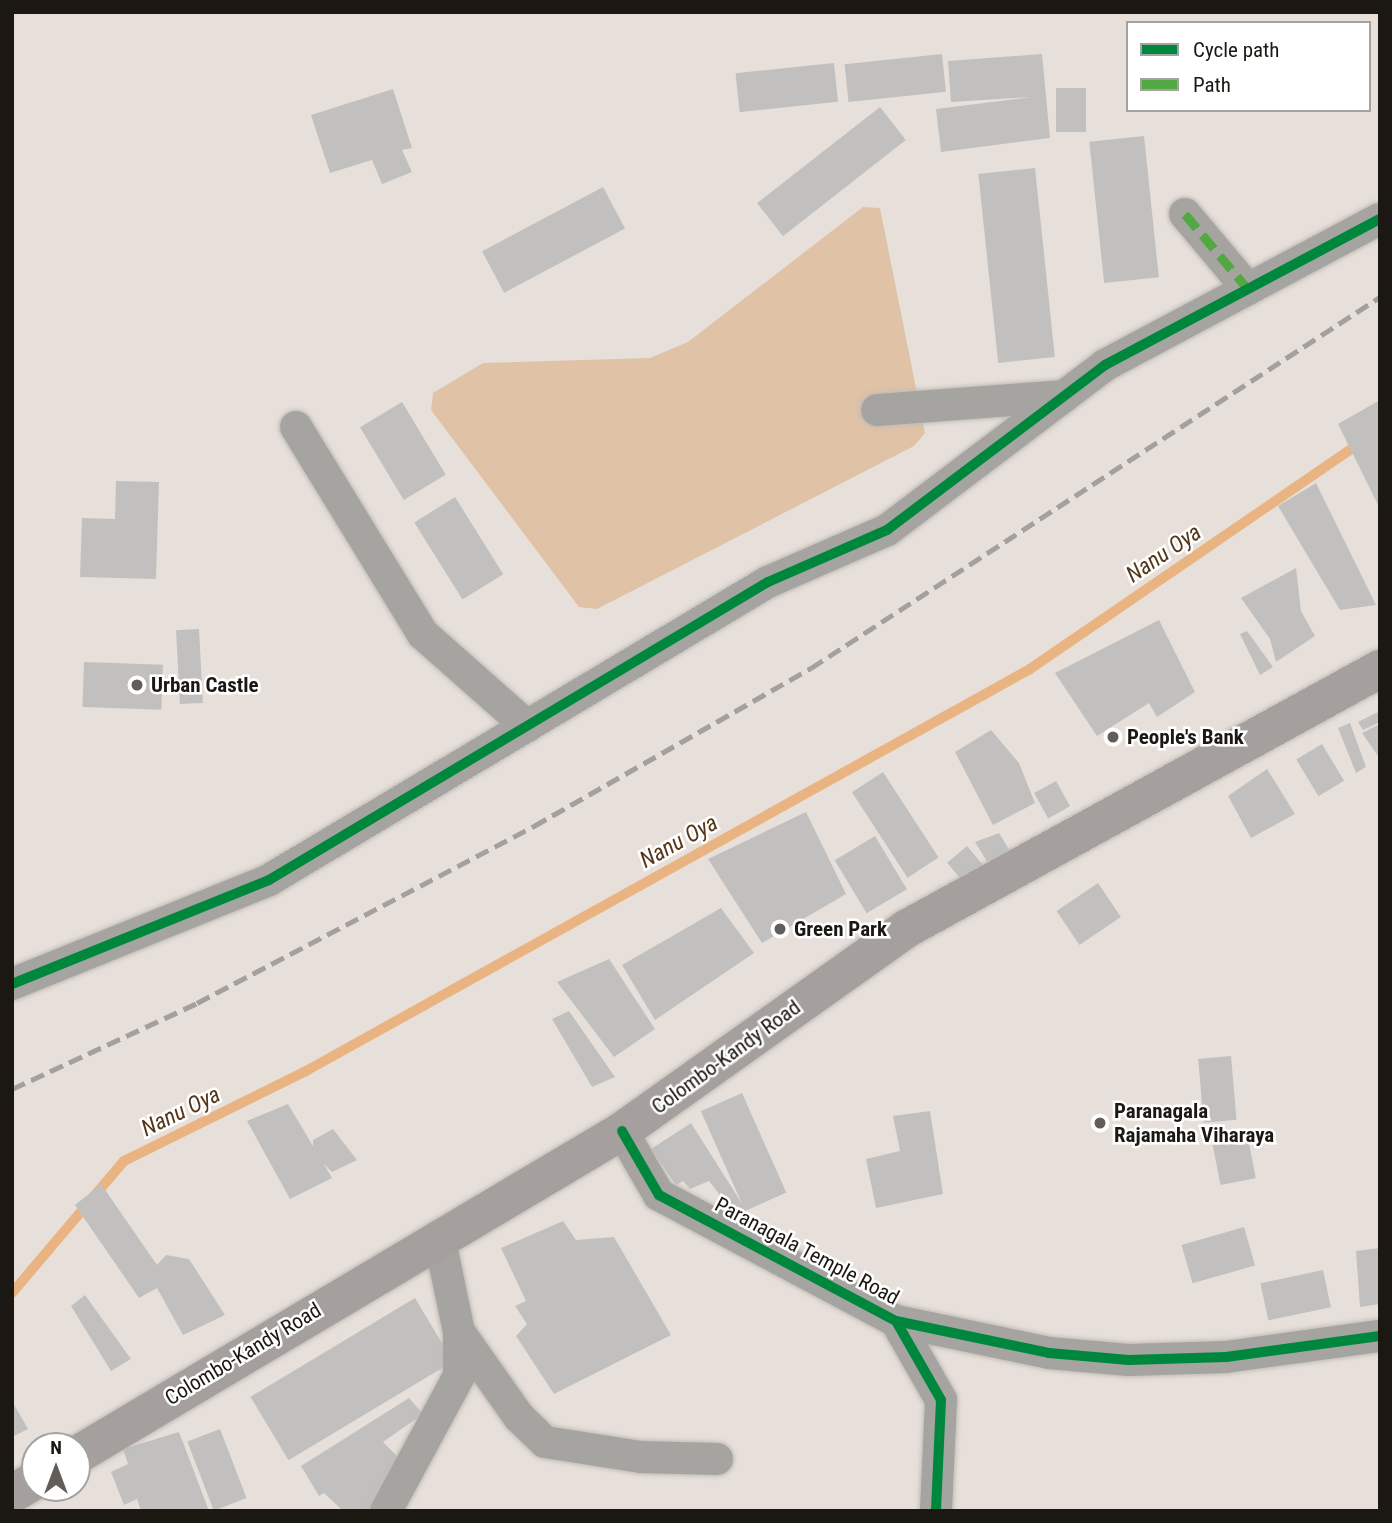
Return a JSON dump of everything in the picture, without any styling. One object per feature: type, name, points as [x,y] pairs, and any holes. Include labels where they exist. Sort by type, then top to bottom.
[{"type":"highway","name":"Colombo-Kandy Road","points":[[91,1447],[439,1236],[622,1131],[906,929],[1380,669]]},
{"type":"street","points":[[1185,214],[1248,289]]},
{"type":"street","points":[[12,984],[269,880],[768,582],[887,530],[1104,365],[1380,219]]},
{"type":"street","points":[[877,410],[1063,396]]},
{"type":"street","points":[[296,427],[423,634],[527,726]]},
{"type":"street","name":"Paranagala Temple Road","points":[[622,1131],[659,1195],[897,1321],[941,1400],[936,1511]]},
{"type":"street","points":[[386,1511],[459,1376],[459,1332],[439,1236]]},
{"type":"street","points":[[897,1321],[1049,1353],[1129,1360],[1226,1357],[1380,1336]]},
{"type":"street","points":[[459,1332],[519,1417],[545,1442],[641,1457],[717,1459]]},
{"type":"shaded area","points":[[863,207],[880,208],[925,433],[914,446],[597,609],[579,607],[431,410],[433,393],[483,363],[650,358],[688,342]]},
{"type":"building","points":[[942,54],[946,92],[849,102],[845,64]]},
{"type":"building","points":[[1042,54],[1050,138],[941,152],[936,109],[1032,97],[951,102],[948,61]]},
{"type":"building","points":[[834,63],[838,102],[740,112],[736,73]]},
{"type":"building","points":[[1056,88],[1086,88],[1086,132],[1056,132]]},
{"type":"building","points":[[393,89],[412,148],[402,150],[412,172],[382,184],[372,160],[330,173],[311,115]]},
{"type":"building","points":[[880,107],[906,140],[783,236],[757,203]]},
{"type":"building","points":[[1144,136],[1159,277],[1104,283],[1089,142]]},
{"type":"building","points":[[1035,168],[1055,357],[998,363],[978,174]]},
{"type":"building","points":[[603,187],[625,228],[504,293],[482,251]]},
{"type":"building","points":[[1380,400],[1380,509],[1338,424]]},
{"type":"building","points":[[402,402],[446,475],[404,500],[360,427]]},
{"type":"building","points":[[116,481],[159,482],[156,579],[80,577],[82,518],[115,519]]},
{"type":"building","points":[[1316,483],[1376,605],[1340,610],[1278,506]]},
{"type":"building","points":[[455,497],[503,574],[463,600],[414,522]]},
{"type":"building","points":[[1296,568],[1301,611],[1315,636],[1276,662],[1270,639],[1241,598]]},
{"type":"building","points":[[1159,620],[1195,692],[1157,717],[1149,703],[1097,736],[1055,673]]},
{"type":"building","points":[[199,629],[203,703],[180,704],[176,630]]},
{"type":"building","points":[[1247,631],[1273,667],[1260,675],[1240,634]]},
{"type":"building","points":[[84,662],[163,665],[161,710],[82,707]]},
{"type":"building","points":[[1380,711],[1380,722],[1363,730],[1358,722]]},
{"type":"building","points":[[1350,723],[1366,767],[1356,773],[1338,728]]},
{"type":"building","points":[[1380,724],[1380,759],[1362,733]]},
{"type":"building","points":[[991,730],[1019,763],[1035,803],[993,825],[955,752]]},
{"type":"building","points":[[1322,744],[1344,781],[1318,796],[1296,759]]},
{"type":"building","points":[[1267,769],[1295,814],[1251,838],[1228,796]]},
{"type":"building","points":[[883,772],[939,858],[908,878],[852,792]]},
{"type":"building","points":[[1056,781],[1070,806],[1048,818],[1034,793]]},
{"type":"building","points":[[806,812],[846,894],[762,943],[708,859]]},
{"type":"building","points":[[999,833],[1015,859],[993,871],[975,842]]},
{"type":"building","points":[[875,836],[907,889],[867,913],[835,860]]},
{"type":"building","points":[[967,846],[988,871],[968,888],[947,863]]},
{"type":"building","points":[[1098,883],[1121,917],[1079,945],[1057,911]]},
{"type":"building","points":[[721,908],[754,953],[655,1020],[622,965]]},
{"type":"building","points":[[609,959],[655,1029],[614,1057],[557,982]]},
{"type":"building","points":[[569,1011],[615,1077],[592,1087],[552,1019]]},
{"type":"building","points":[[1231,1056],[1237,1120],[1204,1123],[1198,1059]]},
{"type":"building","points":[[742,1093],[786,1193],[745,1211],[701,1111]]},
{"type":"building","points":[[288,1104],[313,1146],[313,1140],[333,1129],[357,1160],[332,1172],[324,1164],[332,1178],[290,1199],[247,1121]]},
{"type":"building","points":[[930,1111],[943,1194],[876,1208],[866,1159],[900,1151],[893,1116]]},
{"type":"building","points":[[691,1123],[746,1210],[737,1217],[709,1181],[690,1189],[683,1181],[676,1185],[651,1149]]},
{"type":"building","points":[[1248,1138],[1256,1178],[1220,1185],[1213,1145]]},
{"type":"building","points":[[101,1184],[157,1265],[166,1255],[189,1259],[225,1315],[183,1335],[157,1288],[139,1298],[75,1205]]},
{"type":"building","points":[[563,1221],[576,1240],[614,1237],[671,1335],[554,1394],[516,1336],[527,1324],[515,1306],[526,1301],[501,1248]]},
{"type":"building","points":[[1244,1227],[1255,1265],[1193,1283],[1182,1245]]},
{"type":"building","points":[[1380,1248],[1380,1304],[1360,1307],[1356,1251]]},
{"type":"building","points":[[1323,1270],[1331,1307],[1268,1320],[1260,1283]]},
{"type":"building","points":[[85,1295],[131,1359],[111,1371],[71,1306]]},
{"type":"building","points":[[415,1298],[453,1361],[289,1460],[250,1397]]},
{"type":"building","points":[[409,1398],[423,1414],[383,1442],[407,1466],[375,1511],[343,1511],[324,1493],[319,1496],[301,1466]]},
{"type":"building","points":[[12,1401],[28,1429],[12,1437]]},
{"type":"building","points":[[220,1429],[247,1498],[214,1511],[187,1442]]},
{"type":"building","points":[[179,1432],[209,1511],[141,1511],[137,1499],[124,1505],[111,1472],[128,1464],[123,1449]]},
{"type":"waterway","name":"Nanu Oya","points":[[12,1293],[124,1161],[306,1071],[1030,669],[1361,442]]},
{"type":"railway","points":[[12,1089],[197,1003],[534,826],[811,668],[1380,297]]},
{"type":"marked path","points":[[1185,214],[1248,289]]},
{"type":"cycle path","points":[[12,984],[269,880],[768,582],[887,530],[1105,365],[1380,219]]},
{"type":"cycle path","points":[[622,1131],[659,1195],[896,1321],[941,1400],[936,1511]]},
{"type":"cycle path","points":[[896,1321],[1049,1353],[1129,1360],[1226,1357],[1380,1336]]},
{"type":"place","name":"Urban Castle","points":[[137,685]]},
{"type":"place","name":"People's Bank","points":[[1113,737]]},
{"type":"place","name":"Green Park","points":[[780,929]]},
{"type":"place","name":"Paranagala Rajamaha Viharaya","points":[[1100,1123]]}]
